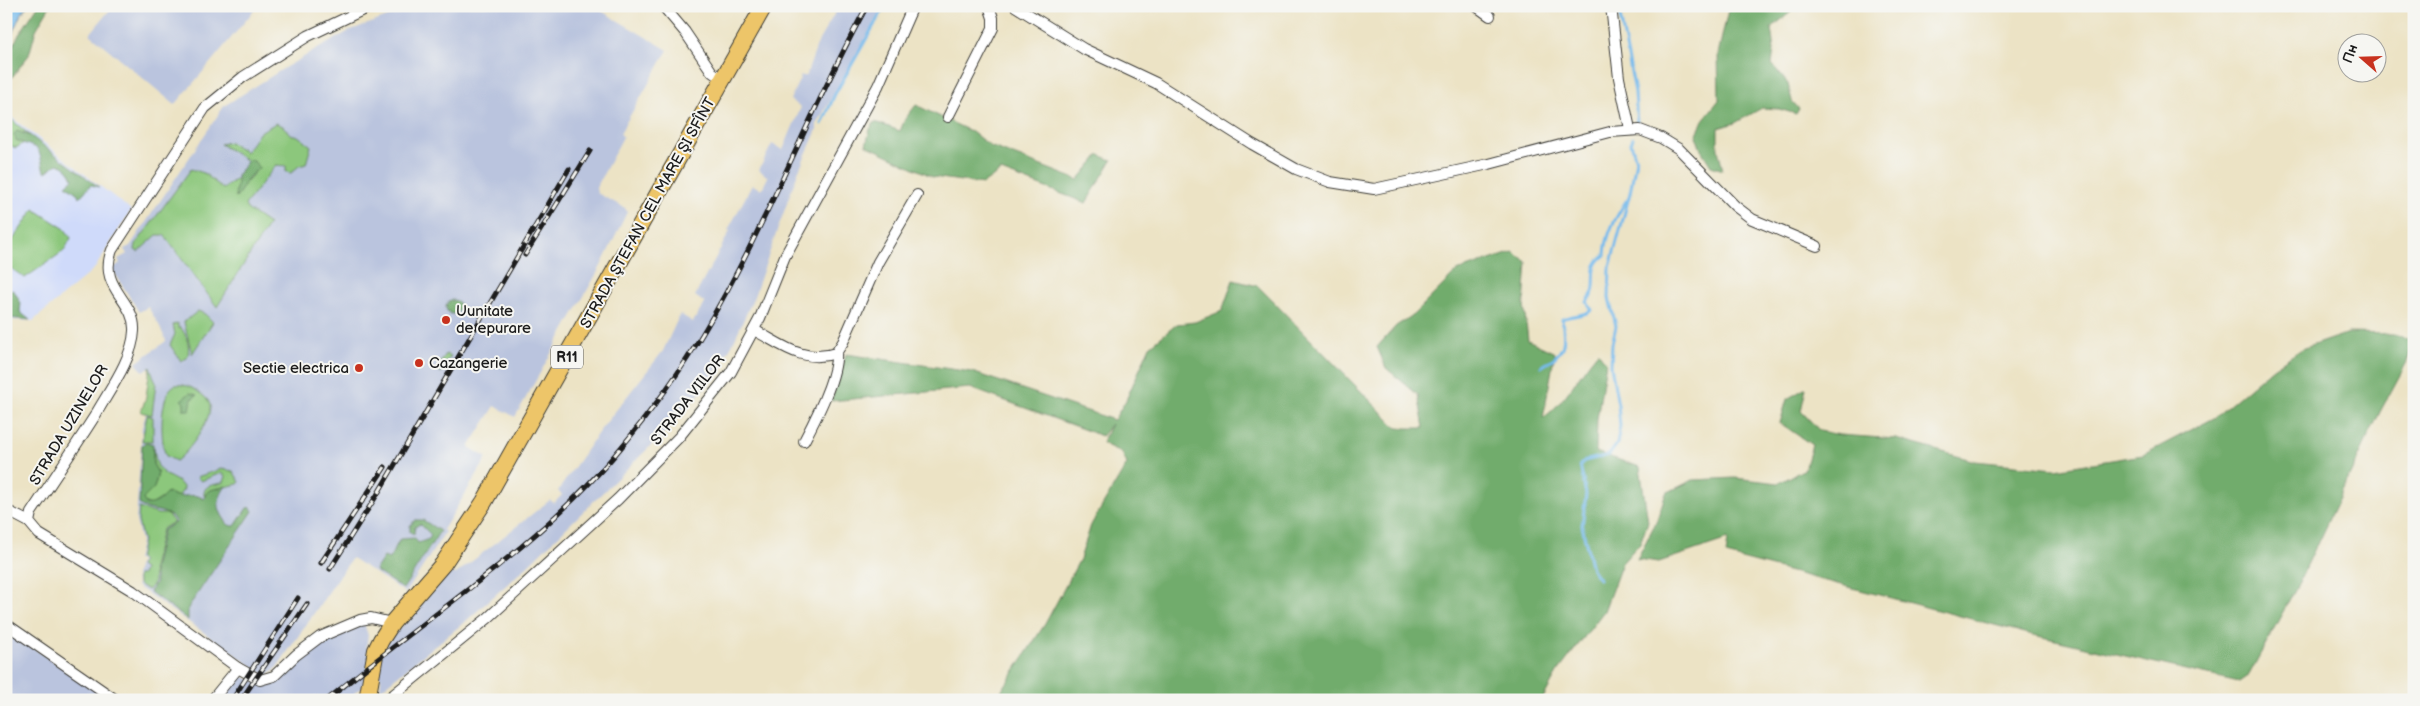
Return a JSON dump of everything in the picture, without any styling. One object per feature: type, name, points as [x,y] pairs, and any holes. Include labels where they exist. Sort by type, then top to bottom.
[{"type":"main road","name":"STRADA ŞTEFAN CEL MARE ŞI SFÎNT","points":[[367,700],[377,646],[392,623],[443,564],[484,502],[764,6]]},
{"type":"street","name":"STRADA UZINELOR","points":[[28,522],[31,513],[115,382],[133,338],[135,329],[132,316],[108,274],[108,261],[112,250],[195,120],[216,99],[243,77],[308,36],[371,6]]},
{"type":"street","points":[[663,6],[685,32],[712,72],[723,80]]},
{"type":"street","name":"STRADA VIILOR","points":[[387,700],[488,618],[660,458],[731,372],[754,330],[785,256],[878,86],[913,6]]},
{"type":"street","points":[[948,117],[993,28],[993,18],[989,6]]},
{"type":"street","points":[[1016,6],[1084,49],[1156,83],[1288,165],[1330,182],[1374,189],[1489,164],[1610,132],[1630,129],[1652,134],[1679,149],[1735,206],[1752,219],[1817,246]]},
{"type":"street","points":[[1476,6],[1490,16]]},
{"type":"street","points":[[1610,6],[1619,78],[1630,129]]},
{"type":"street","points":[[804,441],[830,382],[835,367],[836,353],[843,342],[878,262],[917,195]]},
{"type":"street","points":[[754,330],[789,351],[803,356],[836,353]]},
{"type":"street","points":[[6,510],[28,522],[38,534],[147,601],[238,668],[255,678],[267,680],[278,673],[303,650],[328,633],[366,618],[392,623]]},
{"type":"street","points":[[6,624],[116,700]]},
{"type":"street","points":[[212,700],[238,668]]},
{"type":"shaded area","points":[[113,6],[257,7],[175,105],[90,34]]},
{"type":"shaded area","points":[[418,6],[593,6],[668,50],[620,133],[623,137],[596,188],[597,193],[625,208],[627,212],[601,266],[515,417],[495,406],[469,447],[487,458],[443,530],[445,532],[406,593],[352,558],[275,670],[268,675],[263,674],[137,586],[136,573],[140,561],[137,560],[141,542],[136,521],[142,427],[146,414],[141,412],[146,397],[150,367],[143,371],[136,363],[166,341],[148,307],[139,312],[112,269],[120,263],[118,259],[127,254],[124,249],[130,246],[224,106],[286,67],[351,30]]},
{"type":"shaded area","points":[[839,6],[883,6],[817,124],[817,130],[798,172],[753,299],[732,345],[706,386],[668,429],[522,571],[466,621],[380,690],[381,677],[355,692],[353,700],[214,700],[241,676],[260,683],[268,684],[274,681],[318,643],[364,623],[368,635],[366,648],[388,641],[449,572],[456,574],[550,500],[554,503],[562,495],[558,491],[598,433],[663,351],[680,314],[693,322],[705,303],[695,296],[752,185],[762,189],[768,177],[759,170],[772,144],[783,150],[801,107],[790,100],[801,76],[806,76],[819,40]]},
{"type":"shaded area","points":[[6,113],[131,210],[95,268],[33,321],[6,320]]},
{"type":"shaded area","points":[[6,629],[110,700],[6,700]]},
{"type":"green space","points":[[38,6],[50,6],[36,30],[29,55],[6,85],[6,59],[18,36]]},
{"type":"green space","points":[[1729,6],[1794,7],[1791,12],[1771,28],[1774,50],[1772,64],[1788,84],[1792,101],[1799,109],[1796,114],[1779,109],[1762,108],[1735,123],[1718,128],[1718,150],[1723,170],[1711,166],[1701,150],[1696,136],[1703,120],[1719,100],[1718,54]]},
{"type":"green space","points":[[916,105],[972,132],[990,146],[1078,180],[1099,155],[1112,160],[1086,203],[1001,171],[983,184],[933,177],[866,145],[870,129],[875,122],[900,131],[905,119]]},
{"type":"green space","points":[[6,115],[31,136],[24,132],[16,140],[24,143],[16,148],[6,144]]},
{"type":"green space","points":[[276,123],[283,126],[290,134],[298,136],[311,146],[306,164],[299,166],[291,173],[286,172],[286,166],[276,165],[245,205],[247,209],[269,224],[217,307],[164,235],[157,235],[138,252],[135,250],[136,244],[191,169],[204,173],[223,189],[237,178],[239,184],[235,193],[259,168],[220,144],[229,142],[246,152],[260,132]]},
{"type":"green space","points":[[17,131],[31,136],[99,187],[91,185],[79,198],[78,194],[66,185],[73,179],[67,169],[57,164],[46,172],[44,171],[37,148],[16,140],[14,134]]},
{"type":"green space","points":[[248,160],[254,161],[259,168],[249,177],[236,198],[237,176]]},
{"type":"green space","points":[[34,209],[65,229],[71,238],[64,251],[25,278],[6,265],[6,250]]},
{"type":"green space","points":[[1513,252],[1527,262],[1524,305],[1528,340],[1555,353],[1543,418],[1566,396],[1598,352],[1606,362],[1597,419],[1596,452],[1640,467],[1648,522],[1640,543],[1622,563],[1604,611],[1557,673],[1542,700],[967,700],[974,696],[997,698],[1045,624],[1080,559],[1091,525],[1127,464],[1122,453],[1102,443],[1111,424],[1102,436],[970,388],[831,401],[846,354],[972,372],[1114,420],[1126,400],[1150,346],[1177,324],[1195,322],[1222,311],[1233,280],[1258,286],[1397,428],[1424,428],[1418,395],[1386,368],[1377,347],[1396,326],[1413,315],[1457,271]]},
{"type":"green space","points":[[8,289],[14,291],[21,303],[20,312],[30,320],[6,318],[6,291]]},
{"type":"green space","points":[[450,300],[456,300],[460,307],[456,314],[450,314],[446,310],[446,304]]},
{"type":"green space","points":[[198,311],[205,314],[213,322],[192,354],[184,322]]},
{"type":"green space","points":[[178,323],[178,329],[180,327],[182,330],[188,346],[187,358],[181,361],[170,345],[175,334],[173,325]]},
{"type":"green space","points":[[2348,333],[2395,334],[2414,342],[2407,362],[2380,412],[2299,582],[2249,675],[2239,682],[2029,634],[1726,555],[1728,539],[1659,562],[1637,559],[1656,522],[1666,493],[1693,480],[1735,478],[1779,483],[1805,469],[1812,445],[1780,423],[1787,399],[1806,388],[1801,411],[1820,431],[1840,435],[1896,439],[1975,461],[2055,469],[2143,455],[2214,418],[2273,368],[2302,349]]},
{"type":"green space","points":[[446,354],[451,357],[441,365],[443,369],[441,373],[437,368]]},
{"type":"green space","points":[[150,367],[156,383],[152,415],[141,412],[146,397]]},
{"type":"green space","points":[[175,385],[184,385],[194,389],[207,399],[210,405],[207,419],[198,436],[187,451],[176,461],[166,456],[162,429],[166,397],[170,389]]},
{"type":"green space","points":[[190,393],[197,395],[192,399],[190,410],[184,410],[184,403],[181,400]]},
{"type":"green space","points":[[147,415],[153,417],[153,441],[142,441]]},
{"type":"green space","points":[[146,442],[153,444],[153,464],[158,473],[154,488],[143,499],[146,504],[158,501],[167,492],[177,496],[195,496],[204,499],[207,492],[226,486],[219,499],[219,507],[228,524],[235,526],[247,508],[250,507],[253,511],[188,608],[188,620],[150,592],[156,582],[154,569],[163,530],[176,522],[168,514],[148,509],[139,504],[142,445]]},
{"type":"green space","points":[[154,447],[156,462],[160,470],[179,482],[184,489],[178,497],[167,492],[164,497],[151,505],[143,502],[143,499],[154,488],[158,473],[153,464]]},
{"type":"green space","points":[[221,469],[233,471],[240,482],[211,490],[204,496],[205,489],[224,482],[226,476],[221,473],[201,481],[197,477]]},
{"type":"green space","points":[[139,508],[158,514],[167,514],[174,522],[162,529],[153,568],[154,582],[148,590],[138,584],[138,575],[142,575],[144,569],[140,566],[142,561],[139,559],[143,541],[138,521]]},
{"type":"green space","points":[[415,520],[423,520],[440,531],[403,589],[377,572],[376,569],[384,557],[389,559],[400,539],[415,538],[418,543],[429,539],[431,535],[420,524],[415,527],[414,534],[410,532],[410,526]]},
{"type":"water","points":[[6,6],[27,6],[20,16],[6,47]]},
{"type":"waterway","points":[[822,124],[835,94],[885,6]]},
{"type":"waterway","points":[[1618,6],[1635,92],[1637,124]]},
{"type":"waterway","points":[[1599,579],[1592,569],[1582,526],[1586,494],[1580,465],[1584,461],[1609,455],[1617,444],[1620,426],[1611,366],[1612,344],[1616,326],[1609,298],[1610,267],[1630,193],[1636,160],[1631,143],[1633,138]]},
{"type":"waterway","points":[[1541,367],[1555,357],[1562,348],[1564,336],[1562,319],[1592,310],[1587,302],[1593,292],[1595,268],[1600,259],[1605,255],[1609,233],[1626,201]]},
{"type":"railway","points":[[327,700],[476,584],[548,524],[582,491],[639,425],[685,361],[728,289],[749,249],[826,86],[867,6]]},
{"type":"railway","points":[[525,255],[590,151]]},
{"type":"railway","points":[[330,569],[377,495],[569,169]]},
{"type":"railway","points":[[321,563],[385,467]]},
{"type":"railway","points":[[232,700],[298,598]]},
{"type":"railway","points":[[241,700],[307,604]]},
{"type":"place","name":"Uunitate de epurare","points":[[446,320]]},
{"type":"place","name":"Cazangerie","points":[[419,363]]},
{"type":"place","name":"Sectie electrica","points":[[359,368]]}]
